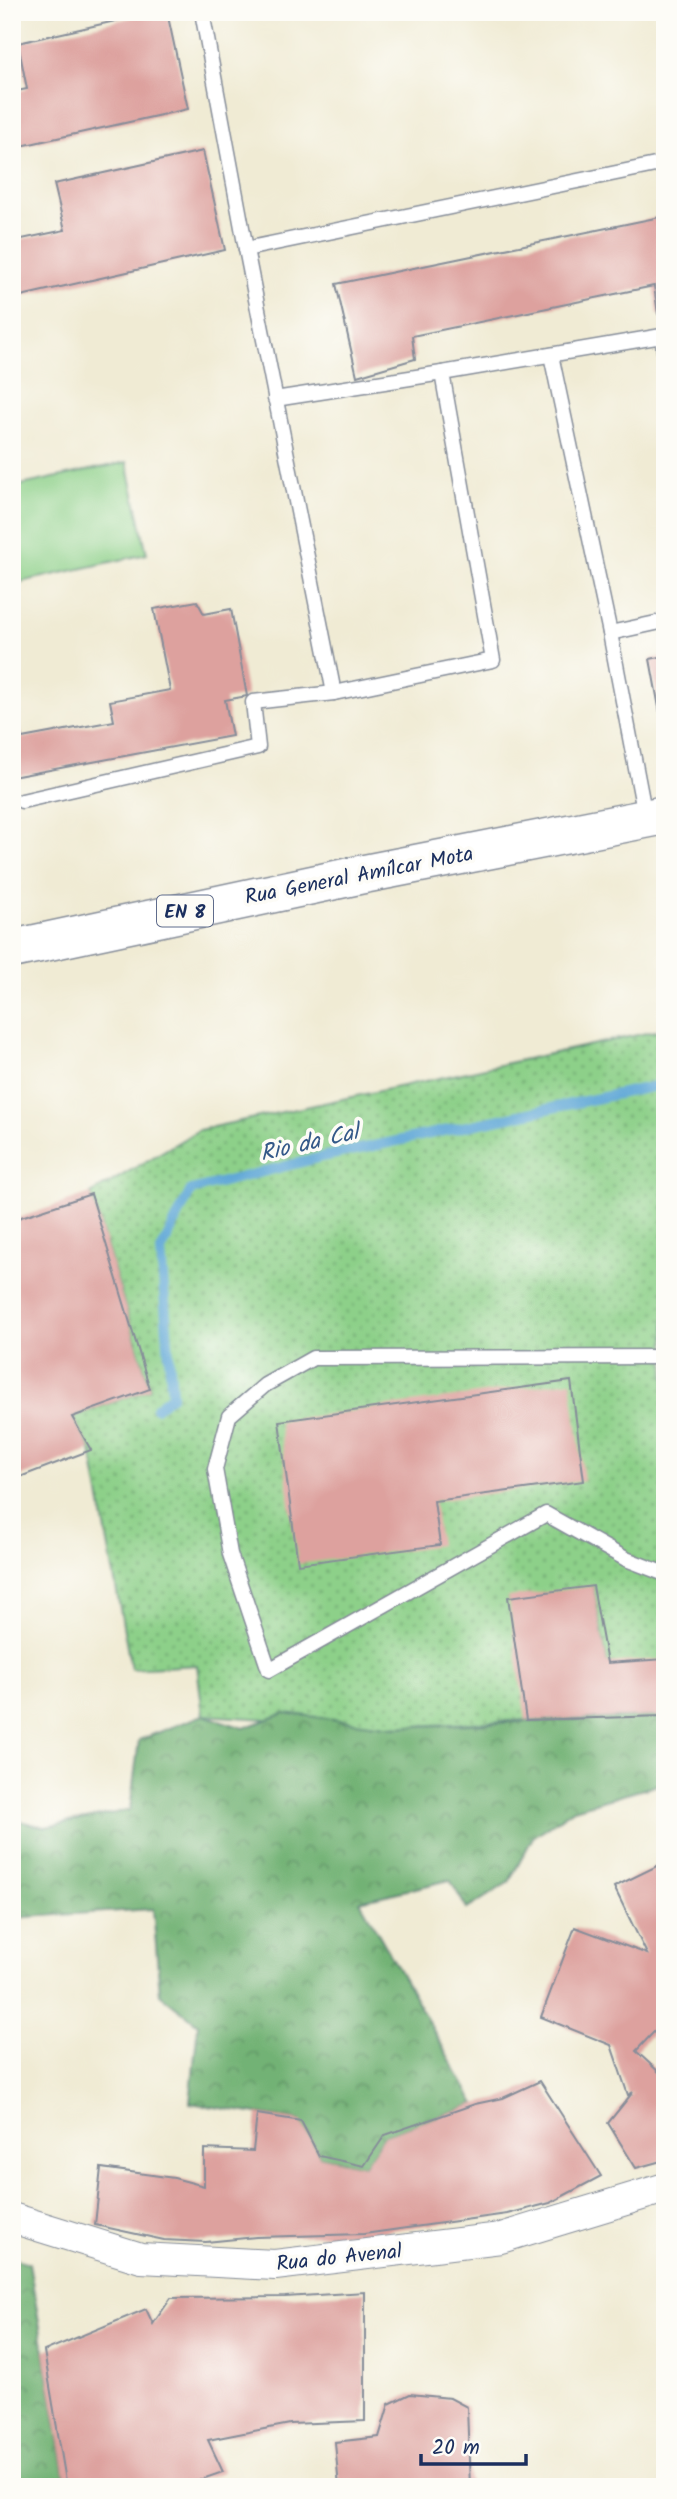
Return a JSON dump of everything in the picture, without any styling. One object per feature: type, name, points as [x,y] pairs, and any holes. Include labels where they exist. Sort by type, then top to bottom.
[{"type":"main road","name":"Rua General Amílcar Mota","points":[[12,950],[359,875],[655,817]]},
{"type":"street","name":"Rua do Avenal","points":[[12,2218],[141,2258],[275,2265],[501,2238],[665,2188]]},
{"type":"lane","points":[[202,12],[334,693]]},
{"type":"lane","points":[[246,249],[665,163]]},
{"type":"lane","points":[[275,399],[663,335],[665,357]]},
{"type":"lane","points":[[551,355],[610,633],[655,817]]},
{"type":"lane","points":[[23,801],[258,747],[253,702],[334,693],[493,660],[442,373]]},
{"type":"lane","points":[[610,633],[665,621]]},
{"type":"lane","points":[[665,1357],[313,1358],[265,1385],[229,1416],[215,1469],[230,1554],[269,1671],[546,1514],[626,1559],[665,1574]]},
{"type":"green space","points":[[127,462],[147,554],[12,584],[12,487]]},
{"type":"green space","points":[[665,1029],[665,1668],[607,1663],[593,1587],[526,1720],[394,1727],[203,1715],[197,1665],[131,1669],[91,1450],[72,1417],[150,1389],[91,1194],[199,1130]]},
{"type":"green space","points":[[285,1713],[394,1727],[665,1716],[665,1783],[574,1809],[533,1837],[509,1882],[467,1909],[450,1880],[360,1901],[475,2104],[385,2135],[364,2166],[319,2156],[300,2121],[190,2103],[198,2024],[160,1994],[153,1909],[12,1918],[12,1819],[45,1827],[130,1810],[139,1740],[203,1715],[244,1728]]},
{"type":"green space","points":[[12,2258],[29,2263],[67,2487],[12,2487]]},
{"type":"building","points":[[155,12],[167,12],[188,109],[12,148],[12,92],[27,89],[18,43]]},
{"type":"building","points":[[203,151],[225,250],[12,298],[12,241],[65,230],[54,184]]},
{"type":"building","points":[[665,216],[665,313],[658,314],[654,286],[412,336],[415,359],[357,376],[336,284]]},
{"type":"building","points":[[197,601],[204,614],[231,609],[247,696],[225,700],[232,736],[12,777],[12,693],[22,738],[114,721],[110,701],[170,690],[154,609]]},
{"type":"building","points":[[665,656],[665,729],[663,729],[650,659]]},
{"type":"building","points":[[91,1194],[150,1389],[72,1417],[91,1450],[12,1480],[12,1220]]},
{"type":"building","points":[[571,1381],[584,1481],[434,1501],[440,1545],[298,1564],[279,1421]]},
{"type":"building","points":[[593,1586],[607,1663],[665,1659],[665,1716],[526,1720],[508,1597]]},
{"type":"building","points":[[665,1862],[665,2020],[636,2051],[660,2073],[665,2068],[665,2160],[636,2168],[608,2123],[633,2092],[628,2095],[611,2045],[541,2017],[575,1927],[647,1954],[614,1887]]},
{"type":"building","points":[[540,2081],[601,2176],[550,2203],[507,2214],[364,2234],[256,2237],[206,2242],[164,2240],[95,2225],[101,2168],[174,2178],[204,2186],[204,2149],[253,2151],[257,2114],[301,2121],[319,2156],[364,2166],[385,2135],[475,2104],[503,2098]]},
{"type":"building","points":[[365,2292],[365,2421],[290,2424],[208,2440],[223,2472],[179,2487],[67,2487],[44,2351],[146,2309],[153,2324],[171,2298],[285,2297]]},
{"type":"building","points":[[410,2394],[450,2398],[467,2407],[470,2487],[339,2487],[335,2442],[379,2437],[389,2404]]},
{"type":"waterway","name":"Rio da Cal","points":[[156,1408],[172,1395],[161,1251],[191,1190],[322,1157],[665,1084]]}]
